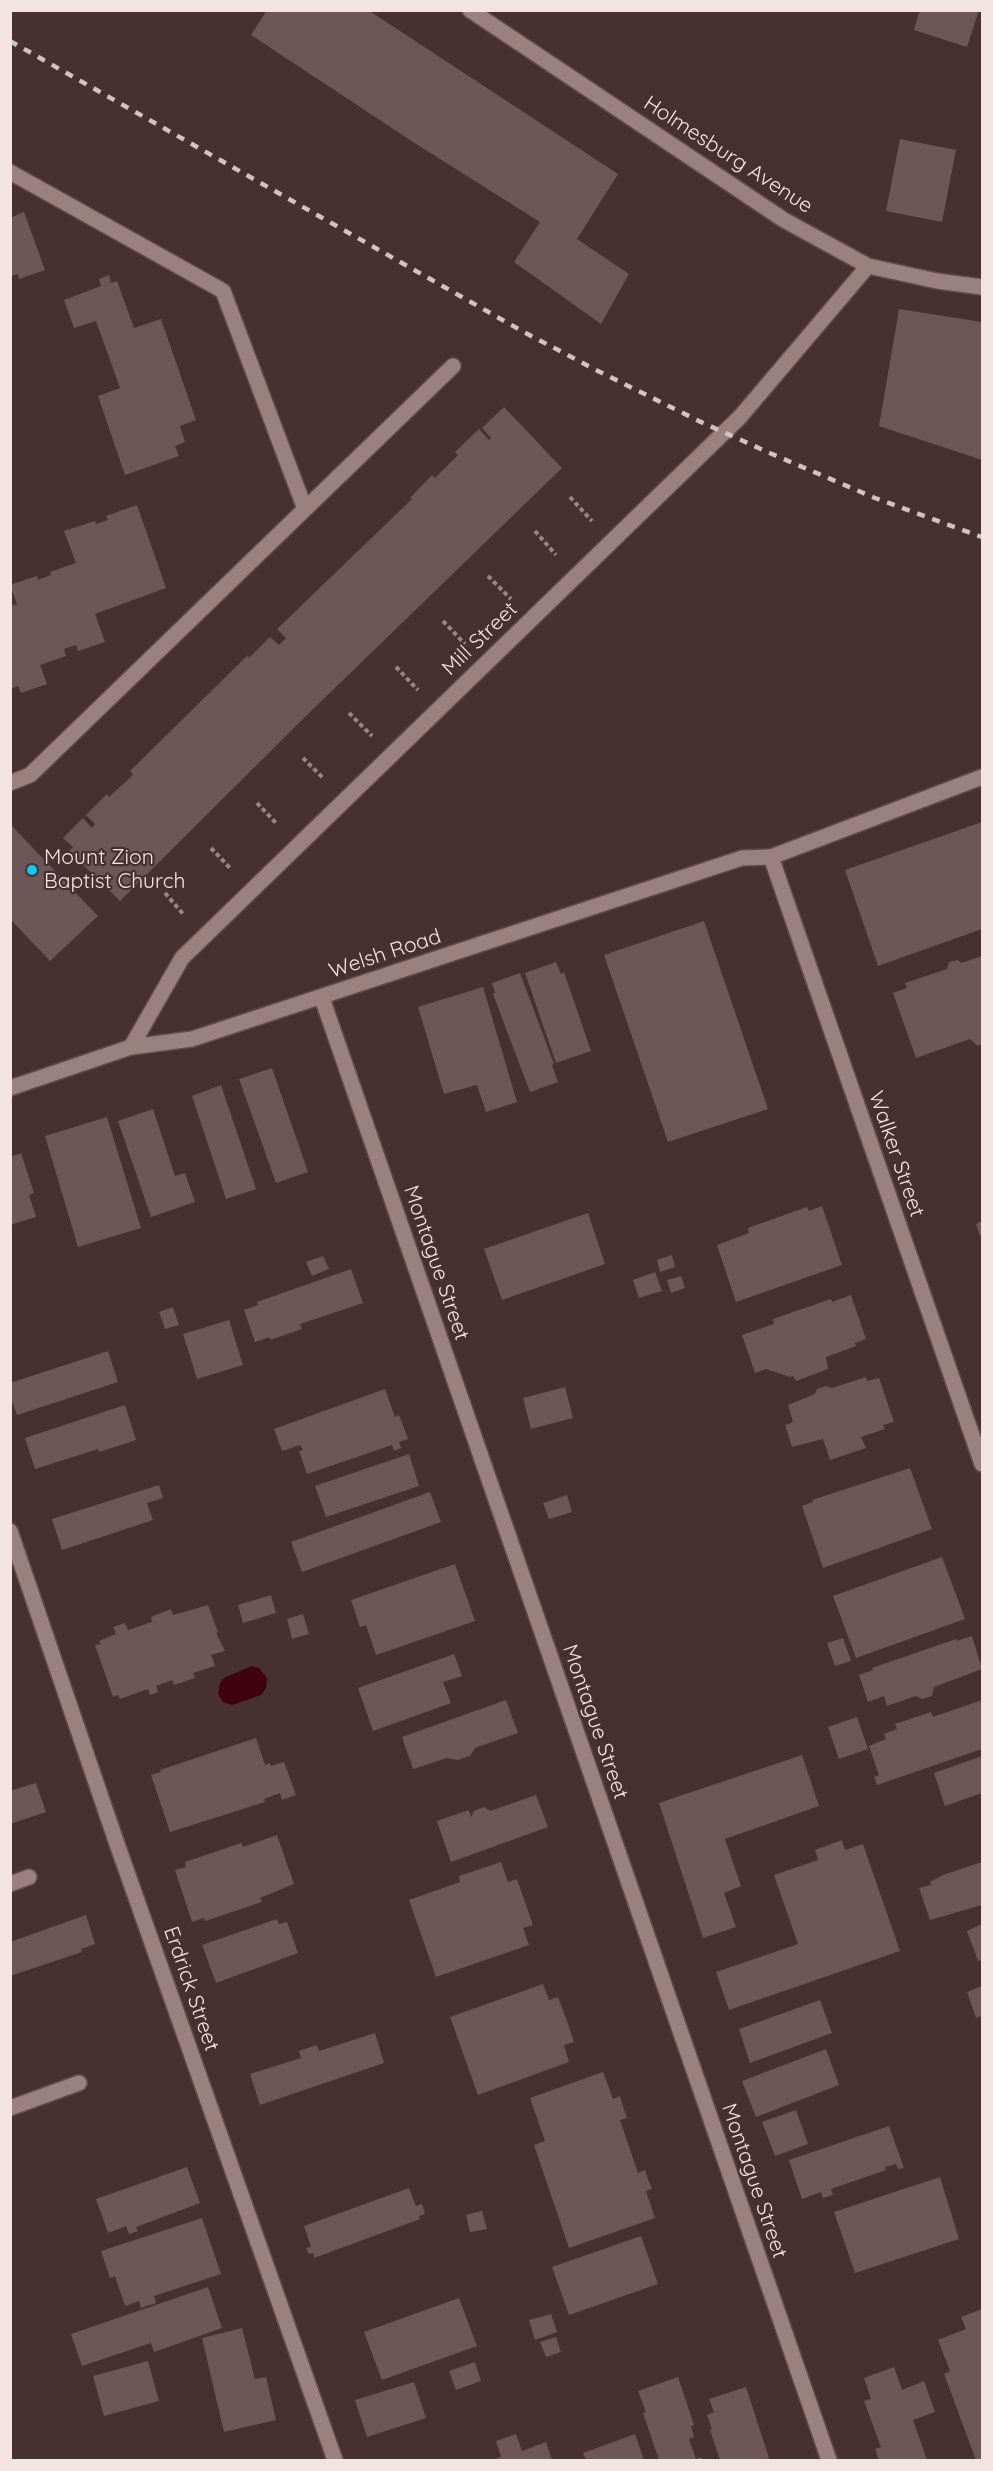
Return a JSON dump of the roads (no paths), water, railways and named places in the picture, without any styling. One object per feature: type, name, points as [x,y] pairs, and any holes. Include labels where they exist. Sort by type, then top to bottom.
[{"type":"street","name":"Holmesburg Avenue","points":[[470,10],[784,220],[868,266],[937,281],[982,287]]},
{"type":"street","points":[[10,172],[222,291],[305,509]]},
{"type":"street","name":"Mill Street","points":[[130,1047],[182,958],[740,417],[868,266]]},
{"type":"street","points":[[10,783],[30,775],[453,366]]},
{"type":"street","name":"Welsh Road","points":[[10,1088],[130,1047],[192,1039],[742,858],[771,857],[982,777]]},
{"type":"street","name":"Walker Street","points":[[771,857],[982,1464]]},
{"type":"street","name":"Montague Street","points":[[322,998],[829,2460]]},
{"type":"street","name":"Erdrick Street","points":[[10,1531],[117,1844],[335,2460]]},
{"type":"street","points":[[10,1884],[29,1877]]},
{"type":"street","points":[[10,2108],[79,2083]]},
{"type":"railway","points":[[10,41],[522,331],[594,369],[772,454],[875,498],[982,537]]},
{"type":"place","name":"Mount Zion Baptist Church","points":[[32,870]]}]
